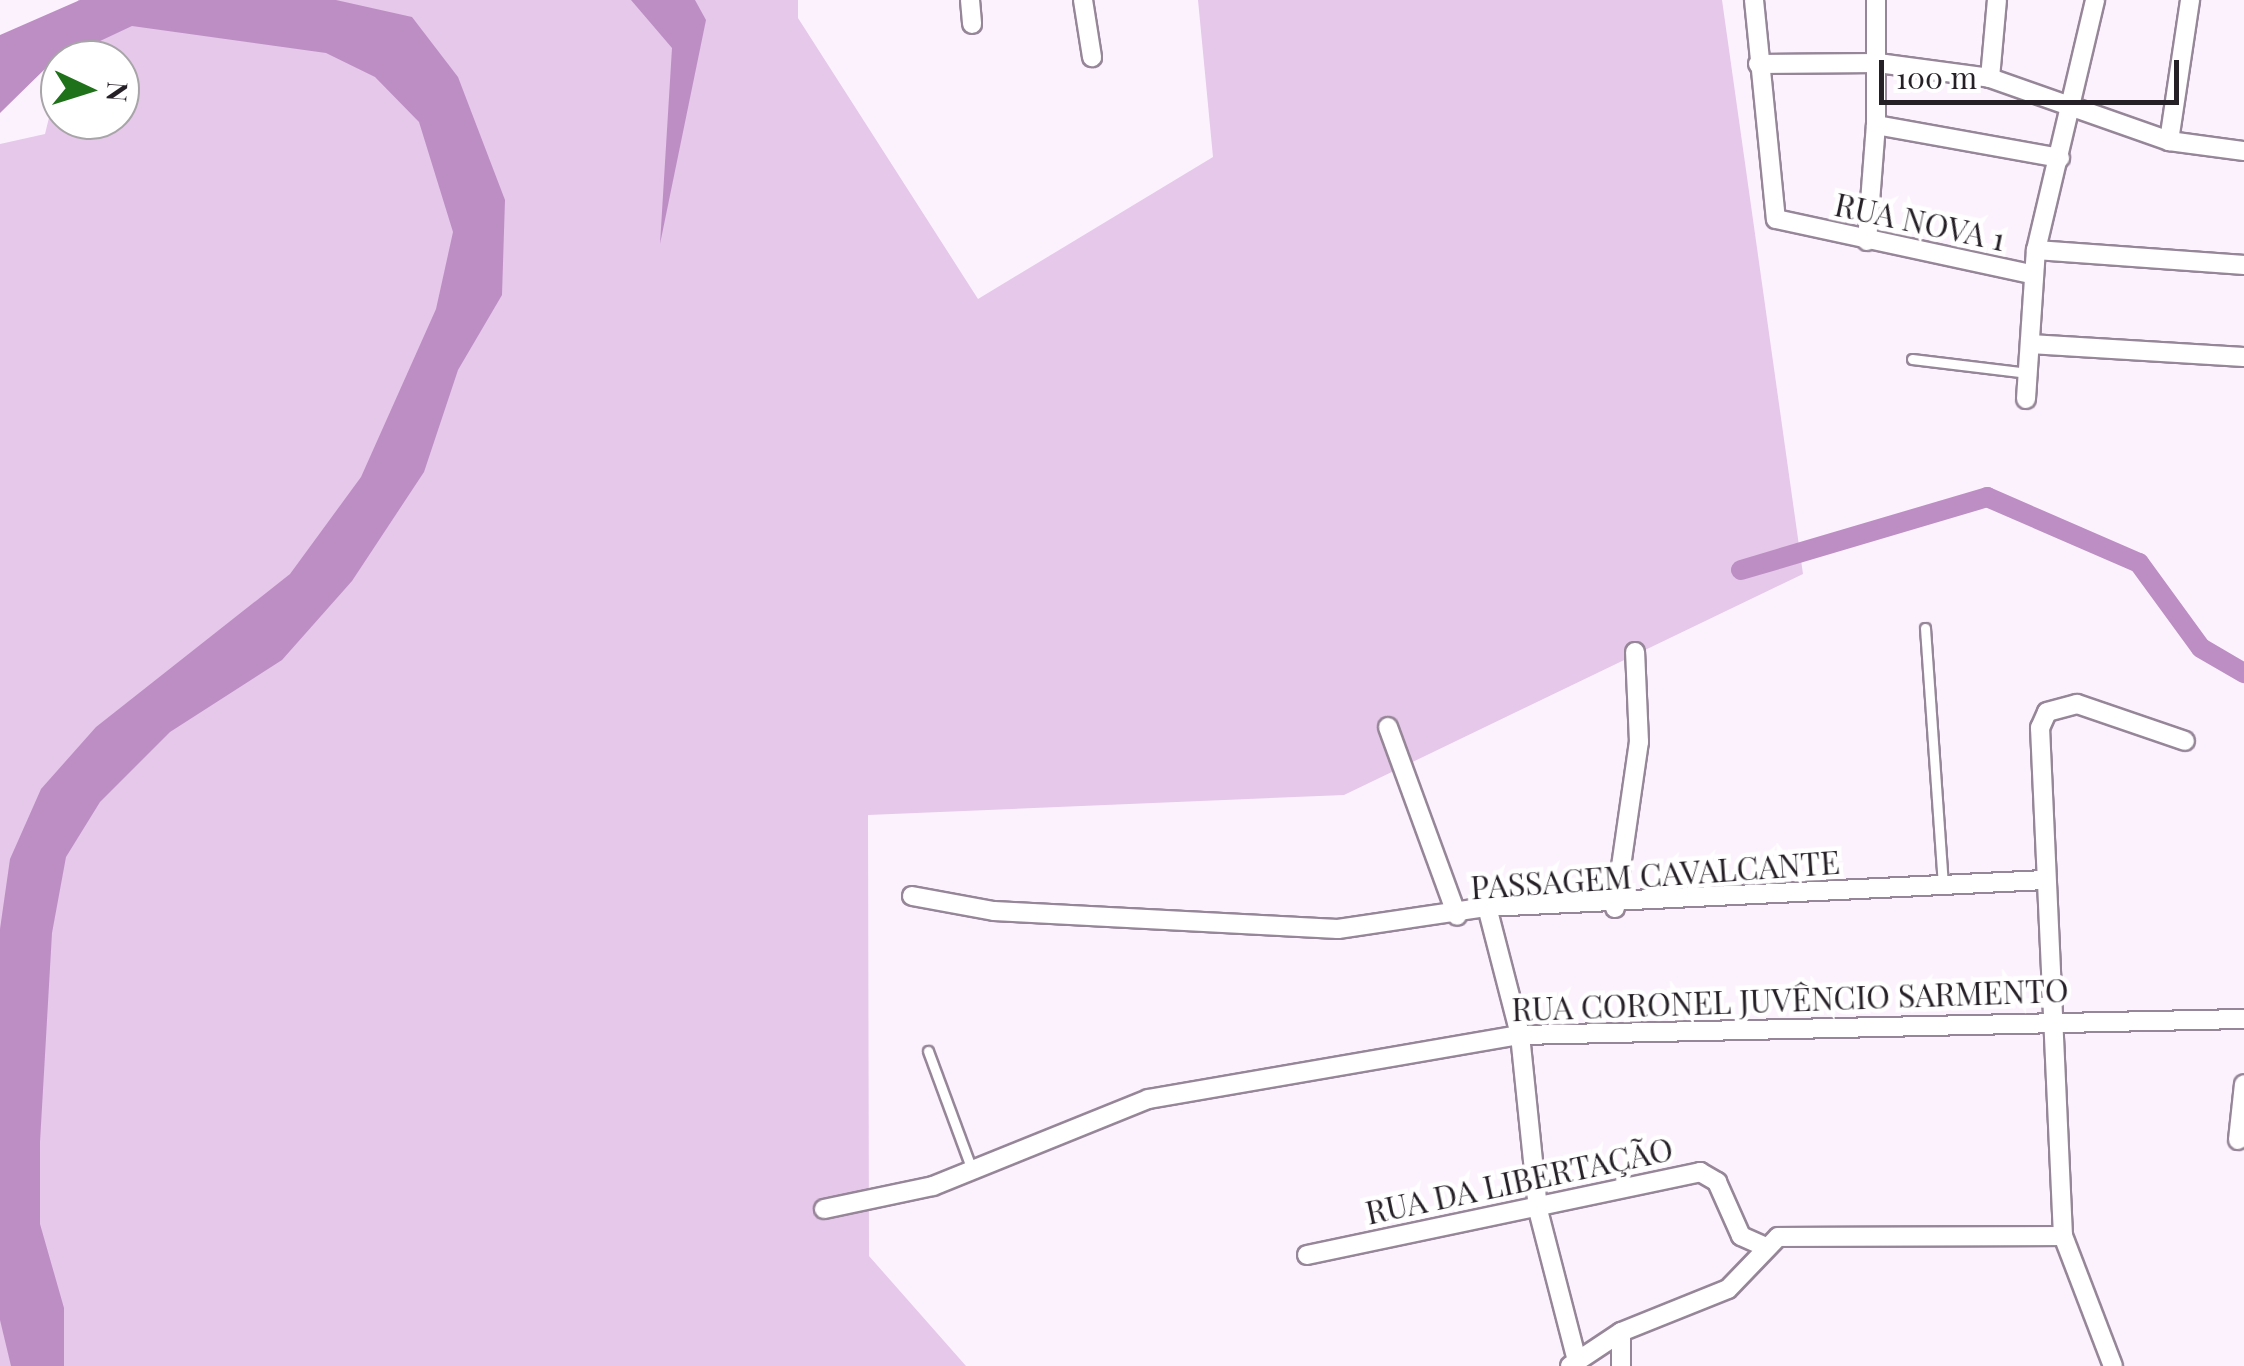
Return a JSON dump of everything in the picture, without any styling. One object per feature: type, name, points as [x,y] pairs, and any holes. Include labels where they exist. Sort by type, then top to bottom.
[{"type":"street","points":[[970,0],[972,24]]},
{"type":"street","points":[[1082,0],[1092,57]]},
{"type":"street","points":[[1754,0],[1758,64],[1878,63],[1990,78],[2072,113],[2168,141],[2244,151]]},
{"type":"street","points":[[1867,241],[1876,125],[1876,0]]},
{"type":"street","points":[[1990,78],[1996,0]]},
{"type":"street","points":[[2026,399],[2036,250],[2072,113],[2095,0]]},
{"type":"street","points":[[2168,141],[2190,0]]},
{"type":"street","name":"RUA NOVA 1","points":[[1758,64],[1772,208],[1794,226],[2034,276]]},
{"type":"street","points":[[1876,125],[2060,158]]},
{"type":"street","points":[[2036,250],[2244,265]]},
{"type":"street","points":[[2030,344],[2244,358]]},
{"type":"street","points":[[1615,908],[1639,742],[1635,652]]},
{"type":"street","points":[[2113,1366],[2063,1236],[2055,1016],[2045,880],[2047,712],[2077,704],[2185,741]]},
{"type":"street","points":[[1388,727],[1457,916]]},
{"type":"street","name":"PASSAGEM CAVALCANTE","points":[[912,896],[1028,914],[1338,929],[1457,916],[1487,907],[1615,908],[2045,880]]},
{"type":"street","points":[[1487,907],[1520,1036],[1538,1210],[1574,1363],[1621,1332],[1728,1289],[1763,1246],[1798,1235],[2063,1236]]},
{"type":"street","name":"RUA CORONEL JUVÊNCIO SARMENTO","points":[[824,1209],[973,1172],[1166,1094],[1520,1036],[2055,1016],[2244,1019]]},
{"type":"street","points":[[2238,1140],[2244,1084]]},
{"type":"street","name":"RUA DA LIBERTAÇÃO","points":[[1307,1255],[1538,1210],[1700,1172],[1717,1182],[1742,1236],[1763,1246]]},
{"type":"street","points":[[1621,1332],[1621,1366]]},
{"type":"lane","points":[[1912,359],[2028,373]]},
{"type":"lane","points":[[1925,628],[1944,885]]},
{"type":"lane","points":[[928,1052],[973,1172]]},
{"type":"shaded area","points":[[78,0],[798,0],[798,18],[978,299],[1213,157],[1198,0],[1722,0],[1803,574],[1344,795],[868,815],[869,1256],[966,1366],[0,1366],[0,144],[40,135],[40,140],[140,140],[140,40],[68,40]]},
{"type":"shaded area","points":[[80,0],[336,0],[412,17],[458,77],[505,200],[502,295],[458,370],[424,472],[352,581],[282,660],[170,732],[100,802],[66,857],[52,933],[40,1142],[40,1224],[64,1308],[64,1366],[11,1366],[0,1320],[0,929],[10,859],[41,789],[96,727],[290,574],[361,477],[436,309],[453,232],[419,122],[375,77],[326,53],[132,26],[102,40],[40,40],[40,74],[0,113],[0,35]]},
{"type":"shaded area","points":[[631,0],[695,0],[706,20],[660,244],[672,48]]},
{"type":"waterway","points":[[1741,570],[1987,497],[2139,563],[2201,648],[2244,673]]}]
